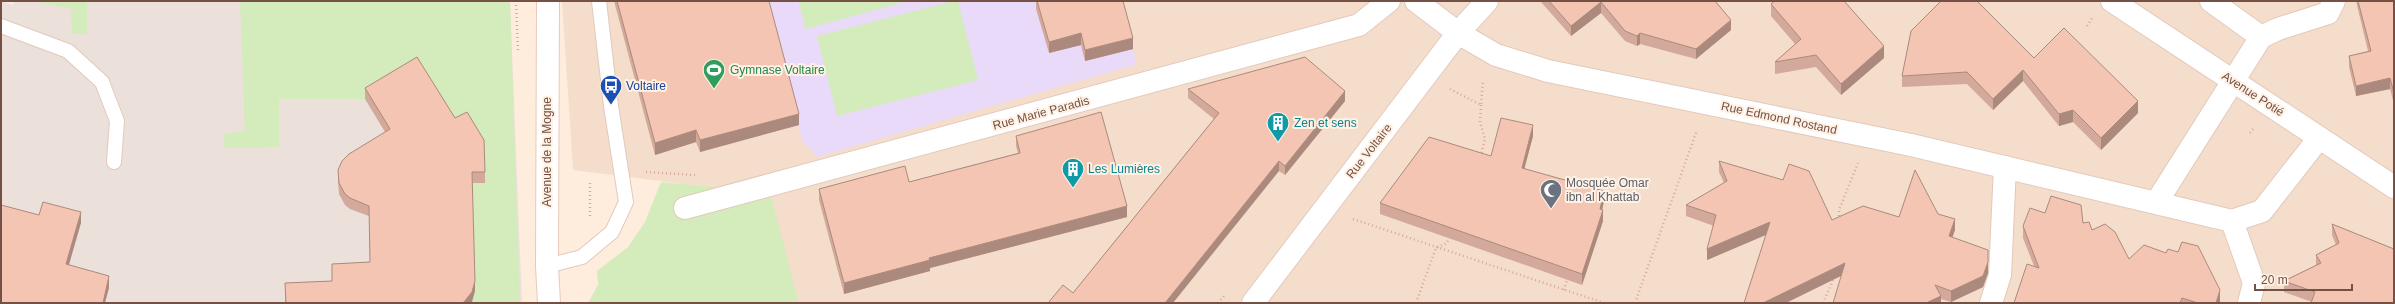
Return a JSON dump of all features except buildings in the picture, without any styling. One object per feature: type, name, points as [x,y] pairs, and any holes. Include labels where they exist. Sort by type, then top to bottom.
[{"type":"street","name":"Avenue de la Mogne","points":[[548,1],[547,266],[549,303]]},
{"type":"street","name":"Rue Marie Paradis","points":[[685,208],[1359,25],[1389,1]]},
{"type":"street","name":"Rue Edmond Rostand","points":[[1416,1],[1458,33],[1496,55],[1548,71],[1869,136],[2232,221]]},
{"type":"street","name":"Rue Voltaire","points":[[1253,303],[1458,33],[1487,1]]},
{"type":"street","name":"Avenue Potié","points":[[2112,1],[2394,187]]},
{"type":"street","points":[[2211,1],[2261,37]]},
{"type":"street","points":[[2156,203],[2234,82],[2261,37],[2278,28],[2328,13],[2334,1]]},
{"type":"street","points":[[2249,303],[2254,283],[2232,221],[2262,211],[2319,138]]},
{"type":"street","points":[[1991,303],[2000,276],[2005,167]]},
{"type":"lane","points":[[547,266],[582,257],[612,232],[626,202],[599,1]]},
{"type":"lane","points":[[1,26],[68,51],[102,82],[117,120],[114,162]]},
{"type":"path","points":[[1480,162],[1485,139],[1480,122],[1484,77],[1496,55]]},
{"type":"path","points":[[1425,77],[1481,105]]},
{"type":"path","points":[[1635,303],[1706,103]]},
{"type":"path","points":[[1839,226],[1839,210],[1869,136]]},
{"type":"path","points":[[1324,208],[1436,248],[1604,303]]},
{"type":"path","points":[[1416,303],[1436,248],[1447,243],[1449,238]]},
{"type":"path","points":[[1823,303],[1837,271]]},
{"type":"path","points":[[1564,290],[1569,274],[1566,273]]},
{"type":"shaded area","points":[[1,1],[13,5],[14,1],[510,1],[522,303],[1,303]]},
{"type":"shaded area","points":[[562,1],[2394,1],[2394,303],[799,303],[769,192],[708,187],[573,170]]},
{"type":"shaded area","points":[[766,1],[1120,1],[1137,64],[817,157],[802,141]]},
{"type":"green space","points":[[36,1],[87,1],[87,34],[72,34],[71,9]]},
{"type":"green space","points":[[240,1],[510,1],[520,303],[472,303],[475,291],[472,183],[485,182],[417,67],[365,99],[279,99],[279,147],[224,148],[224,134],[245,131]]},
{"type":"green space","points":[[798,1],[908,1],[806,29]]},
{"type":"green space","points":[[958,1],[978,80],[837,116],[817,36]]},
{"type":"green space","points":[[661,182],[770,192],[799,303],[588,303],[598,285],[597,271],[628,247],[645,222]]},
{"type":"place","name":"Gymnase Voltaire","points":[[714,90]]},
{"type":"place","name":"Voltaire","points":[[611,106]]},
{"type":"place","name":"Zen et sens","points":[[1278,142]]},
{"type":"place","name":"Les Lumières","points":[[1073,188]]},
{"type":"place","name":"Mosquée Omar ibn al Khattab","points":[[1551,210]]}]
